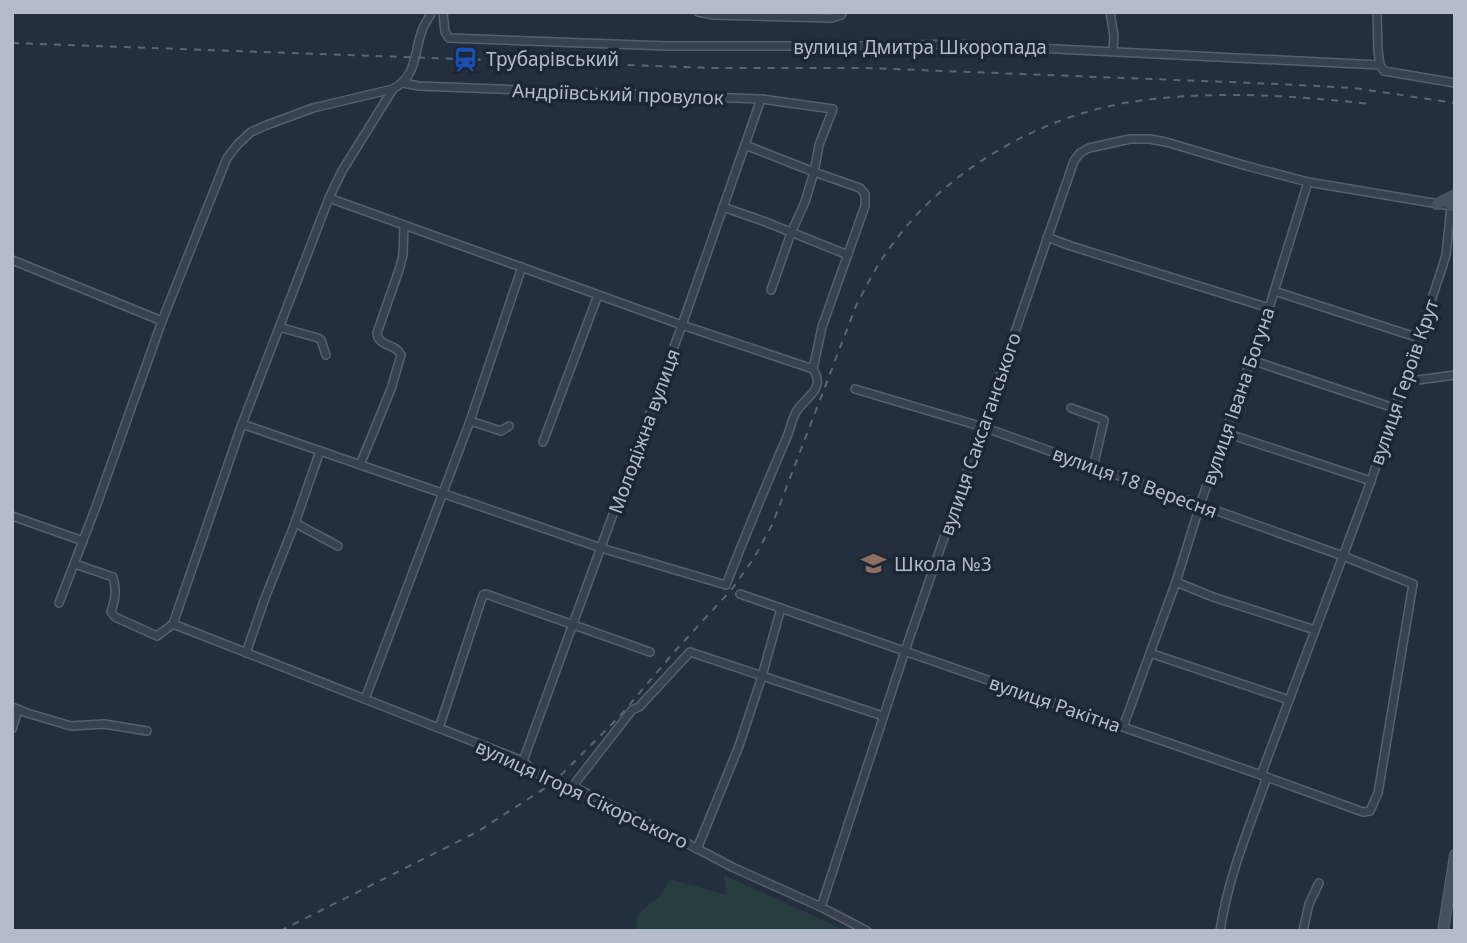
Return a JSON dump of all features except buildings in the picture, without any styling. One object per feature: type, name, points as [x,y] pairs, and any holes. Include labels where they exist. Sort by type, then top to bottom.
[{"type":"main road","points":[[1437,204],[1454,202]]},
{"type":"main road","points":[[1443,931],[1455,855]]},
{"type":"street","points":[[59,603],[162,321],[227,158],[237,144],[251,132],[313,108],[393,89],[403,83],[410,75],[423,28],[432,12]]},
{"type":"street","name":"вулиця Дмитра Шкоропада","points":[[443,12],[445,32],[449,38],[667,46],[953,44],[1113,51],[1380,65],[1384,71],[1455,83]]},
{"type":"street","points":[[698,12],[713,15],[832,18],[843,12]]},
{"type":"street","points":[[1110,12],[1114,36],[1113,51]]},
{"type":"street","points":[[1377,12],[1380,65]]},
{"type":"street","name":"Андріївський провулок","points":[[403,83],[419,86],[761,99],[833,109],[819,145],[814,172]]},
{"type":"street","points":[[75,564],[113,577],[116,599],[111,612],[116,617],[157,636],[173,624],[242,424],[329,198],[342,171],[393,89]]},
{"type":"street","name":"Молодіжна вулиця","points":[[523,761],[682,326],[761,99]]},
{"type":"street","name":"вулиця Саксаганського","points":[[821,907],[905,651],[1074,161],[1080,153],[1089,148],[1130,139],[1150,139],[1308,182]]},
{"type":"street","points":[[745,145],[860,188],[865,194],[865,206],[822,327],[813,369]]},
{"type":"street","points":[[771,290],[814,172]]},
{"type":"street","points":[[1308,182],[1437,204]]},
{"type":"street","name":"вулиця Івана Богуна","points":[[1123,727],[1176,582],[1269,308],[1308,182]]},
{"type":"street","points":[[242,424],[601,548],[726,585],[790,432],[795,412],[818,384],[818,375],[813,369],[682,326],[329,198]]},
{"type":"street","name":"вулиця Героїв Крут","points":[[1220,931],[1231,877],[1289,700],[1371,481],[1446,255],[1454,202]]},
{"type":"street","points":[[723,207],[848,255]]},
{"type":"street","points":[[360,465],[391,389],[401,355],[400,350],[380,341],[377,333],[403,255],[404,226]]},
{"type":"street","points":[[1047,237],[1269,308]]},
{"type":"street","points":[[12,260],[162,321]]},
{"type":"street","points":[[365,699],[470,421],[522,267]]},
{"type":"street","points":[[1274,291],[1419,338]]},
{"type":"street","points":[[543,442],[598,295]]},
{"type":"street","points":[[279,327],[318,338],[326,355]]},
{"type":"street","points":[[1251,360],[1394,408]]},
{"type":"street","points":[[1403,382],[1455,375]]},
{"type":"street","name":"вулиця 18 Вересня","points":[[855,389],[983,427],[1343,556],[1413,584],[1378,793],[1370,811]]},
{"type":"street","points":[[1072,408],[1104,420],[1093,468]]},
{"type":"street","points":[[470,421],[503,434],[509,426]]},
{"type":"street","points":[[1226,433],[1371,481]]},
{"type":"street","points":[[246,653],[320,451]]},
{"type":"street","points":[[12,516],[82,541]]},
{"type":"street","points":[[295,523],[338,546]]},
{"type":"street","points":[[1176,582],[1213,597],[1315,630]]},
{"type":"street","name":"вулиця Ракітна","points":[[740,594],[1363,812],[1370,811]]},
{"type":"street","points":[[439,728],[483,595],[650,652]]},
{"type":"street","points":[[697,849],[739,746],[781,608]]},
{"type":"street","name":"вулиця Ігоря Сікорського","points":[[173,624],[523,761],[553,783],[576,788],[732,867],[867,931]]},
{"type":"street","points":[[576,788],[576,782],[597,752],[632,710],[639,707],[690,652],[883,716]]},
{"type":"street","points":[[1150,653],[1289,700]]},
{"type":"street","points":[[12,729],[15,708],[71,726],[104,724],[147,731]]},
{"type":"street","points":[[1303,931],[1309,904],[1318,883]]},
{"type":"green space","points":[[724,875],[847,931],[636,931],[638,914],[661,895],[670,879],[726,895]]},
{"type":"railway","points":[[12,43],[713,68],[867,68],[1279,84],[1354,88],[1455,103]]},
{"type":"railway","points":[[280,931],[477,832],[553,783],[619,717],[732,589],[754,558],[772,525],[856,306],[868,282],[907,225],[960,176],[1010,143],[1037,130],[1065,119],[1123,103],[1234,95],[1370,104]]},
{"type":"place","name":"Трубарівський","points":[[466,59]]},
{"type":"place","name":"Школа №3","points":[[874,564]]}]
